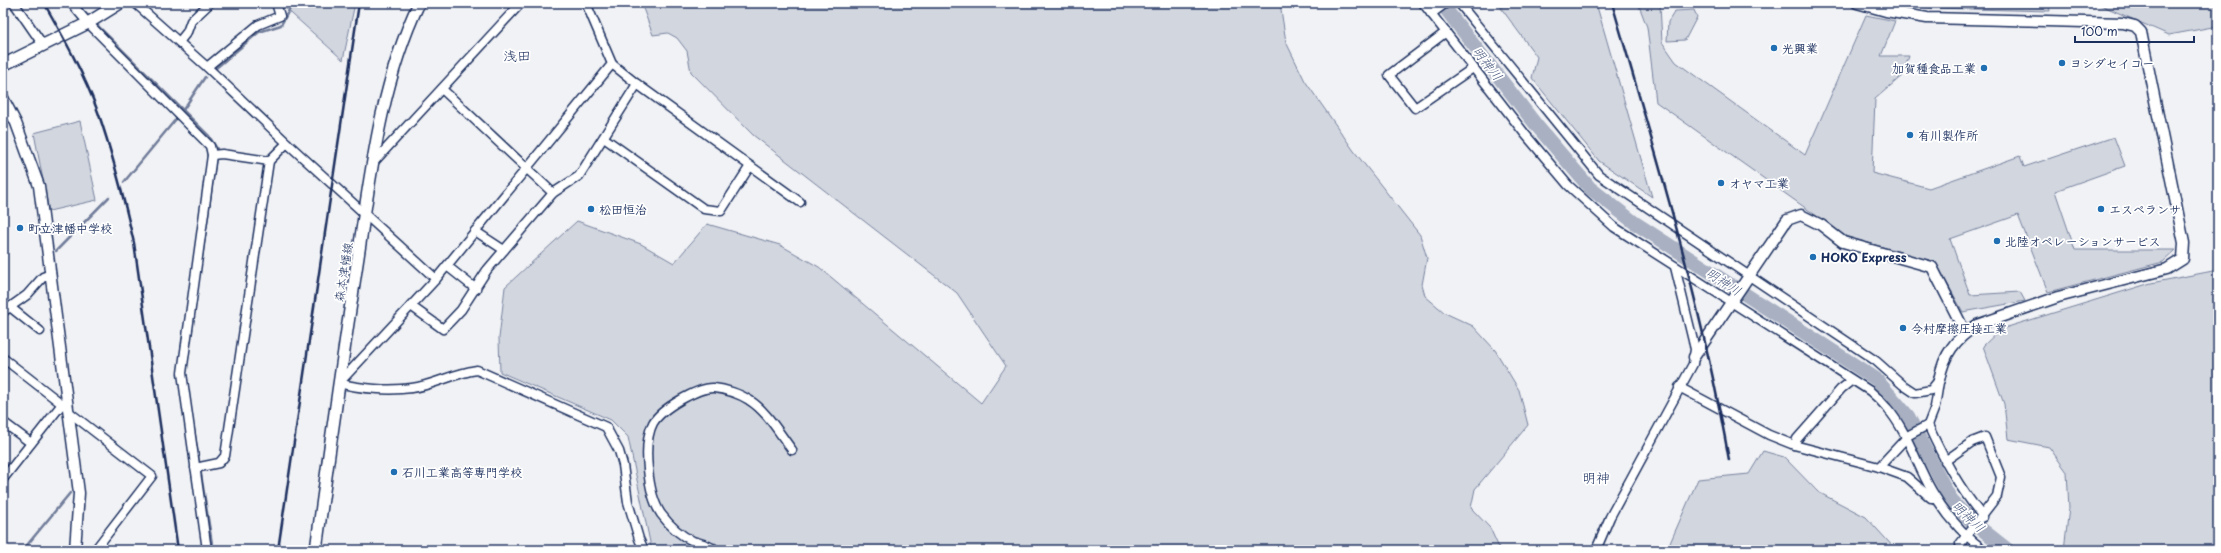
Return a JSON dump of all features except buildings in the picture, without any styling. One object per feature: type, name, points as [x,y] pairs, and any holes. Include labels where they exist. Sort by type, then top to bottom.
[{"type":"main road","points":[[3,65],[92,21],[120,3]]},
{"type":"main road","name":"森本津幡線","points":[[316,550],[339,382],[372,164],[385,96],[410,21],[419,3]]},
{"type":"street","points":[[14,3],[43,45]]},
{"type":"street","points":[[71,3],[92,21],[210,146],[216,155],[182,373],[207,550]]},
{"type":"street","points":[[135,3],[207,67],[287,143],[436,279]]},
{"type":"street","points":[[207,67],[258,25],[280,16],[276,3]]},
{"type":"street","points":[[372,164],[521,3]]},
{"type":"street","points":[[586,3],[612,64],[637,84],[800,202]]},
{"type":"street","points":[[1423,3],[1433,13],[1473,68],[1525,134],[1568,185],[1614,227],[1675,267],[1732,300],[1851,380],[1870,391],[1888,408],[1907,437],[1936,498],[1950,519],[1969,534],[1984,550]]},
{"type":"street","points":[[1433,13],[1446,3]]},
{"type":"street","points":[[1459,3],[1599,175],[1746,279],[1876,360],[1903,385],[1915,393],[1931,390],[1939,380]]},
{"type":"street","points":[[1857,3],[1886,11],[1927,18],[2123,23],[2135,26],[2142,32],[2184,243],[2182,260],[2166,269],[2058,297],[1986,321],[1965,332],[1950,350],[1942,364],[1935,407],[1928,425],[1907,437],[1879,467]]},
{"type":"street","points":[[178,42],[188,32],[191,21],[208,5]]},
{"type":"street","points":[[1446,32],[1389,75],[1397,86],[1415,108],[1473,68]]},
{"type":"street","points":[[612,64],[436,279],[339,382],[355,388],[412,388],[464,372],[477,370],[606,427],[619,451],[624,465],[628,502],[639,539],[644,550]]},
{"type":"street","points":[[411,306],[443,329],[462,310],[487,270],[552,193],[579,176],[637,84]]},
{"type":"street","points":[[442,88],[552,193]]},
{"type":"street","points":[[3,98],[16,123],[39,186],[51,274],[65,403],[69,412],[79,493],[75,550]]},
{"type":"street","points":[[604,138],[704,209],[721,211],[750,166]]},
{"type":"street","points":[[199,467],[219,463],[225,456],[269,161],[287,143]]},
{"type":"street","points":[[216,155],[269,161]]},
{"type":"street","points":[[1694,357],[1726,312],[1732,300],[1787,220],[1801,215],[1821,224],[1842,242],[1932,268],[1965,332]]},
{"type":"street","points":[[475,231],[504,250]]},
{"type":"street","points":[[446,266],[476,289]]},
{"type":"street","points":[[1596,550],[1610,517],[1679,387],[1693,364],[1695,349],[1675,267]]},
{"type":"street","points":[[3,312],[27,295],[43,277],[51,274]]},
{"type":"street","points":[[10,307],[40,331]]},
{"type":"street","points":[[3,358],[65,403]]},
{"type":"street","points":[[1794,445],[1797,439],[1841,389],[1851,380]]},
{"type":"street","points":[[1679,387],[1769,435],[1794,445],[1879,467],[1907,477],[1931,498],[1936,498]]},
{"type":"street","points":[[715,550],[676,531],[661,513],[652,495],[648,436],[654,422],[667,409],[682,399],[701,390],[714,388],[748,399],[760,409],[792,450]]},
{"type":"street","points":[[3,478],[65,403]]},
{"type":"street","points":[[69,412],[152,476],[95,550]]},
{"type":"street","points":[[3,422],[31,443]]},
{"type":"street","points":[[1928,425],[1945,461],[1962,491],[1982,518]]},
{"type":"street","points":[[1945,461],[1972,442],[1985,437],[2001,477],[1997,496],[1982,518],[1960,544],[1964,550]]},
{"type":"shaded area","points":[[284,3],[355,3],[343,60],[283,6]]},
{"type":"shaded area","points":[[641,3],[1280,3],[1286,42],[1305,81],[1354,151],[1420,235],[1427,258],[1422,285],[1425,296],[1445,313],[1473,326],[1495,350],[1519,390],[1528,425],[1475,489],[1471,508],[1490,528],[1500,550],[721,550],[716,543],[651,547],[628,437],[611,420],[500,372],[499,338],[505,287],[577,221],[641,244],[674,263],[707,224],[780,245],[819,267],[981,403],[1006,366],[957,293],[753,135],[691,72],[687,51],[677,38],[668,33],[653,35]]},
{"type":"shaded area","points":[[1501,3],[1596,3],[1652,197],[1599,161],[1532,78],[1537,57],[1501,8]]},
{"type":"shaded area","points":[[1638,3],[1664,3],[1660,5],[1662,42],[1676,62],[1805,155],[1866,15],[1895,21],[1881,56],[1909,56],[1903,75],[1875,99],[1872,173],[1929,188],[2020,156],[2024,167],[2114,137],[2125,166],[2055,191],[2075,250],[2176,250],[2163,262],[2048,292],[2018,215],[1950,239],[1970,295],[2020,292],[2025,301],[1963,312],[1936,263],[1845,236],[1656,102],[1647,27]]},
{"type":"shaded area","points":[[1898,3],[2037,3],[2049,5],[2050,11],[1931,8]]},
{"type":"shaded area","points":[[2096,3],[2218,3],[2218,26],[2169,35]]},
{"type":"shaded area","points":[[1694,10],[1697,17],[1685,40],[1667,41],[1668,22],[1675,11]]},
{"type":"shaded area","points":[[80,121],[97,200],[49,211],[34,133]]},
{"type":"shaded area","points":[[2218,270],[2218,550],[2064,550],[2069,508],[2067,472],[2049,447],[2008,439],[2004,404],[1983,346],[2001,329],[2151,283]]},
{"type":"shaded area","points":[[1763,451],[1784,457],[1818,492],[1866,517],[1896,550],[1667,550],[1698,479],[1749,474]]},
{"type":"waterway","points":[[76,3],[90,18]]},
{"type":"waterway","points":[[216,68],[259,32],[281,25],[293,3]]},
{"type":"waterway","name":"明神川","points":[[1441,3],[1537,126],[1590,188],[1635,223],[1876,379],[1908,416],[1951,500],[1970,520],[2008,550]]},
{"type":"waterway","points":[[95,23],[209,136],[217,149],[202,257]]},
{"type":"waterway","points":[[183,110],[205,77]]},
{"type":"waterway","points":[[124,182],[176,119]]},
{"type":"waterway","points":[[56,251],[109,197]]},
{"type":"waterway","points":[[194,430],[213,550]]},
{"type":"waterway","points":[[23,550],[70,493]]},
{"type":"railway","points":[[44,3],[73,56],[98,112],[118,177],[134,243],[178,550]]},
{"type":"railway","points":[[278,550],[359,3]]},
{"type":"railway","points":[[1612,3],[1692,287],[1706,344],[1729,460]]},
{"type":"place","name":"光興業","points":[[1774,48]]},
{"type":"place","name":"ヨシダセイコー","points":[[2062,63]]},
{"type":"place","name":"加賀種食品工業","points":[[1984,68]]},
{"type":"place","name":"有川製作所","points":[[1910,135]]},
{"type":"place","name":"オヤマ工業","points":[[1721,183]]},
{"type":"place","name":"松田恒治","points":[[591,209]]},
{"type":"place","name":"エスペランサ","points":[[2101,209]]},
{"type":"place","name":"町立津幡中学校","points":[[20,228]]},
{"type":"place","name":"北陸オペレーションサービス","points":[[1997,241]]},
{"type":"place","name":"HOKO Express","points":[[1813,257]]},
{"type":"place","name":"今村摩擦圧接工業","points":[[1903,328]]},
{"type":"place","name":"石川工業高等専門学校","points":[[394,472]]},
{"type":"district","name":"浅田","points":[[517,55]]},
{"type":"district","name":"明神","points":[[1596,477]]}]
